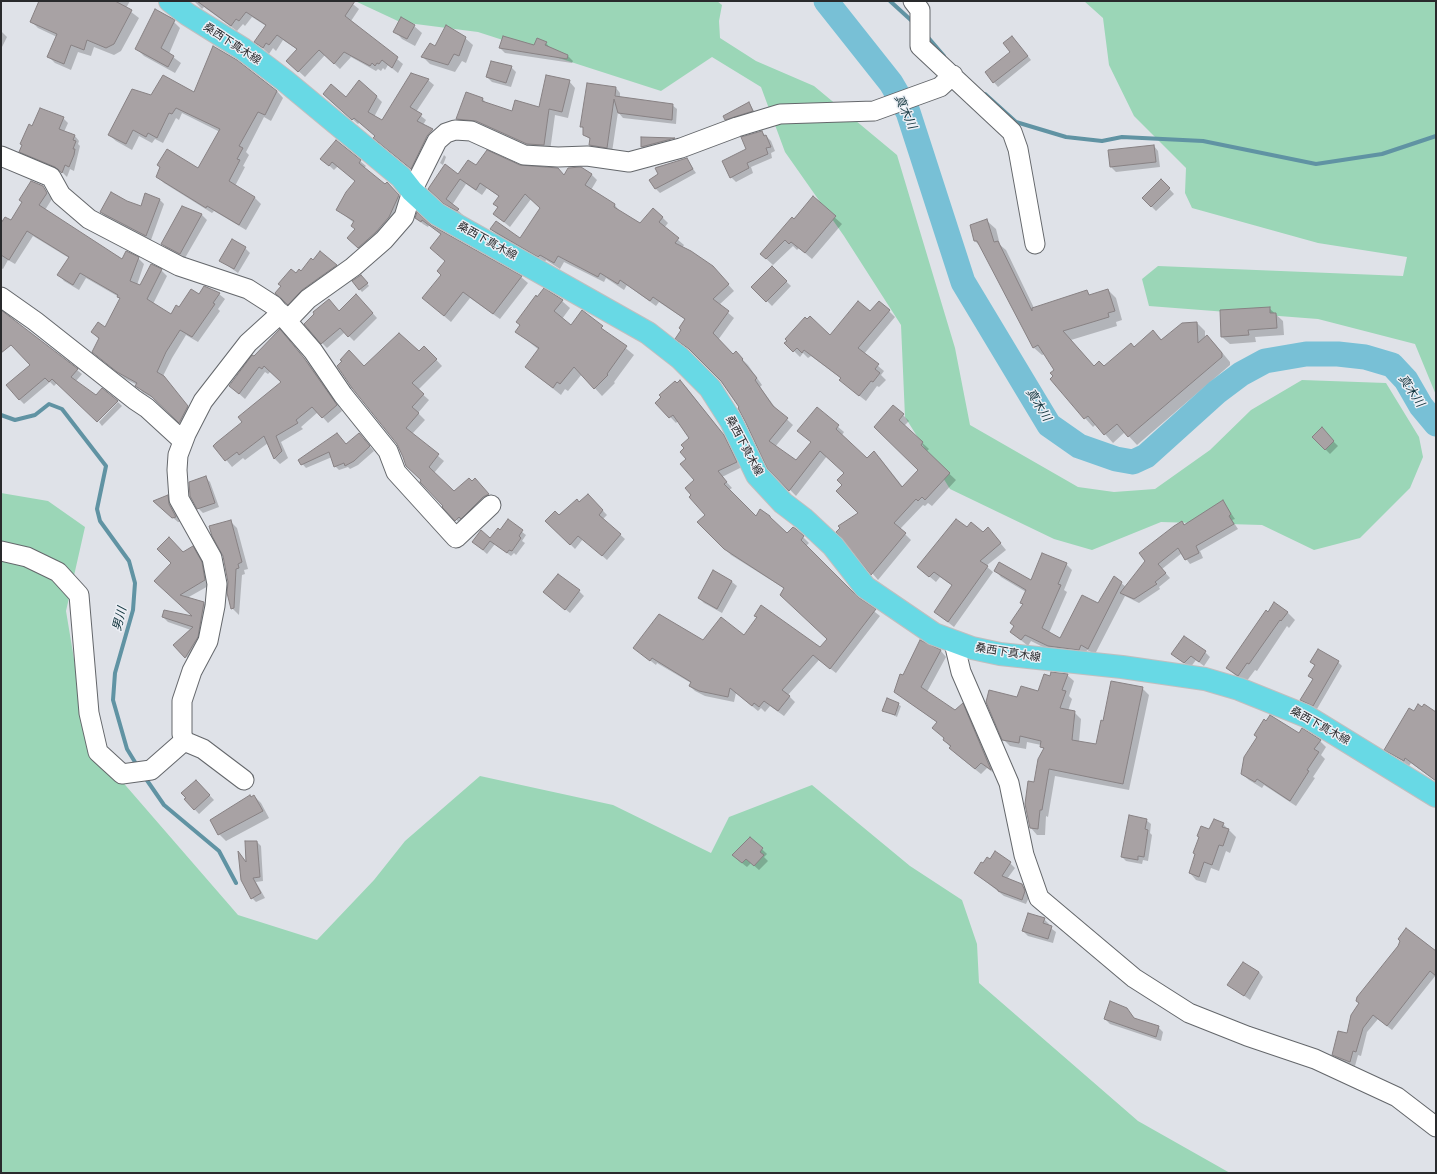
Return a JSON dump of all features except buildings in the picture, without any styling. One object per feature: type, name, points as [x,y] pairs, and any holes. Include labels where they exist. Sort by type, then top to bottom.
[{"type":"main road","name":"桑西下真木線","points":[[170,1],[205,26],[243,49],[284,80],[401,177],[412,191],[437,214],[648,333],[680,358],[710,388],[731,421],[757,475],[783,503],[804,519],[833,546],[865,587],[934,634],[954,643],[1000,654],[1122,667],[1205,679],[1239,689],[1306,716],[1436,796]]},
{"type":"street","points":[[913,1],[920,10],[920,46],[947,81],[1012,132],[1018,149],[1035,244]]},
{"type":"street","points":[[184,741],[182,734],[182,701],[192,671],[208,641],[215,606],[217,584],[212,558],[179,499],[177,470],[178,455],[183,441],[204,401],[248,343],[353,267],[384,240],[404,218],[412,191],[437,140],[446,133],[455,130],[471,131],[524,155],[558,158],[587,156],[629,162],[681,148],[737,127],[780,114],[874,111],[947,81]]},
{"type":"street","points":[[1,156],[51,177],[61,195],[89,219],[179,266],[248,289],[273,305],[313,351],[343,395],[388,450],[396,472],[456,538],[491,505]]},
{"type":"street","points":[[1,297],[35,321],[147,408],[183,441]]},
{"type":"street","points":[[1,551],[27,557],[58,572],[79,594],[89,713],[98,752],[122,774],[151,770],[184,741]]},
{"type":"street","points":[[954,643],[961,672],[1009,783],[1024,855],[1039,898],[1134,978],[1189,1013],[1247,1036],[1315,1059],[1397,1097],[1436,1127]]},
{"type":"street","points":[[184,741],[204,749],[244,780]]},
{"type":"green space","points":[[355,1],[717,1],[722,5],[719,21],[720,38],[756,61],[814,86],[897,155],[955,348],[970,425],[1078,487],[1114,492],[1155,489],[1210,450],[1251,410],[1302,380],[1386,383],[1419,437],[1423,457],[1410,488],[1360,538],[1314,550],[1262,525],[1161,522],[1092,550],[1054,539],[950,489],[905,417],[901,325],[844,236],[785,152],[761,87],[712,57],[661,91],[478,32],[400,22]]},
{"type":"green space","points":[[1084,1],[1436,1],[1436,395],[1415,344],[1318,319],[1149,306],[1142,279],[1158,266],[1403,276],[1407,257],[1318,243],[1192,208],[1185,193],[1186,168],[1134,116],[1109,65],[1103,18]]},
{"type":"green space","points":[[1,493],[48,501],[85,527],[66,611],[87,737],[120,779],[238,915],[317,940],[374,880],[405,841],[480,776],[613,805],[711,853],[729,817],[812,785],[910,866],[962,900],[977,944],[979,983],[1138,1121],[1230,1173],[1,1173]]},
{"type":"waterway","name":"真木川","points":[[826,1],[891,83],[908,112],[963,282],[1049,425],[1079,446],[1116,459],[1133,462],[1146,456],[1217,392],[1241,374],[1265,361],[1306,354],[1338,354],[1365,357],[1392,365],[1406,380],[1421,406],[1436,424]]},
{"type":"waterway","points":[[890,1],[913,22]]},
{"type":"waterway","points":[[926,35],[944,56]]},
{"type":"waterway","points":[[985,94],[1016,122],[1066,137],[1102,141],[1122,137],[1203,141],[1316,164],[1382,154],[1436,136]]},
{"type":"waterway","name":"男川","points":[[1,415],[15,420],[35,415],[49,404],[62,409],[106,466],[97,509],[100,521],[129,561],[135,583],[133,610],[115,673],[113,700],[127,749],[138,767]]},
{"type":"waterway","name":"男川","points":[[144,776],[164,805],[219,851],[236,883]]}]
